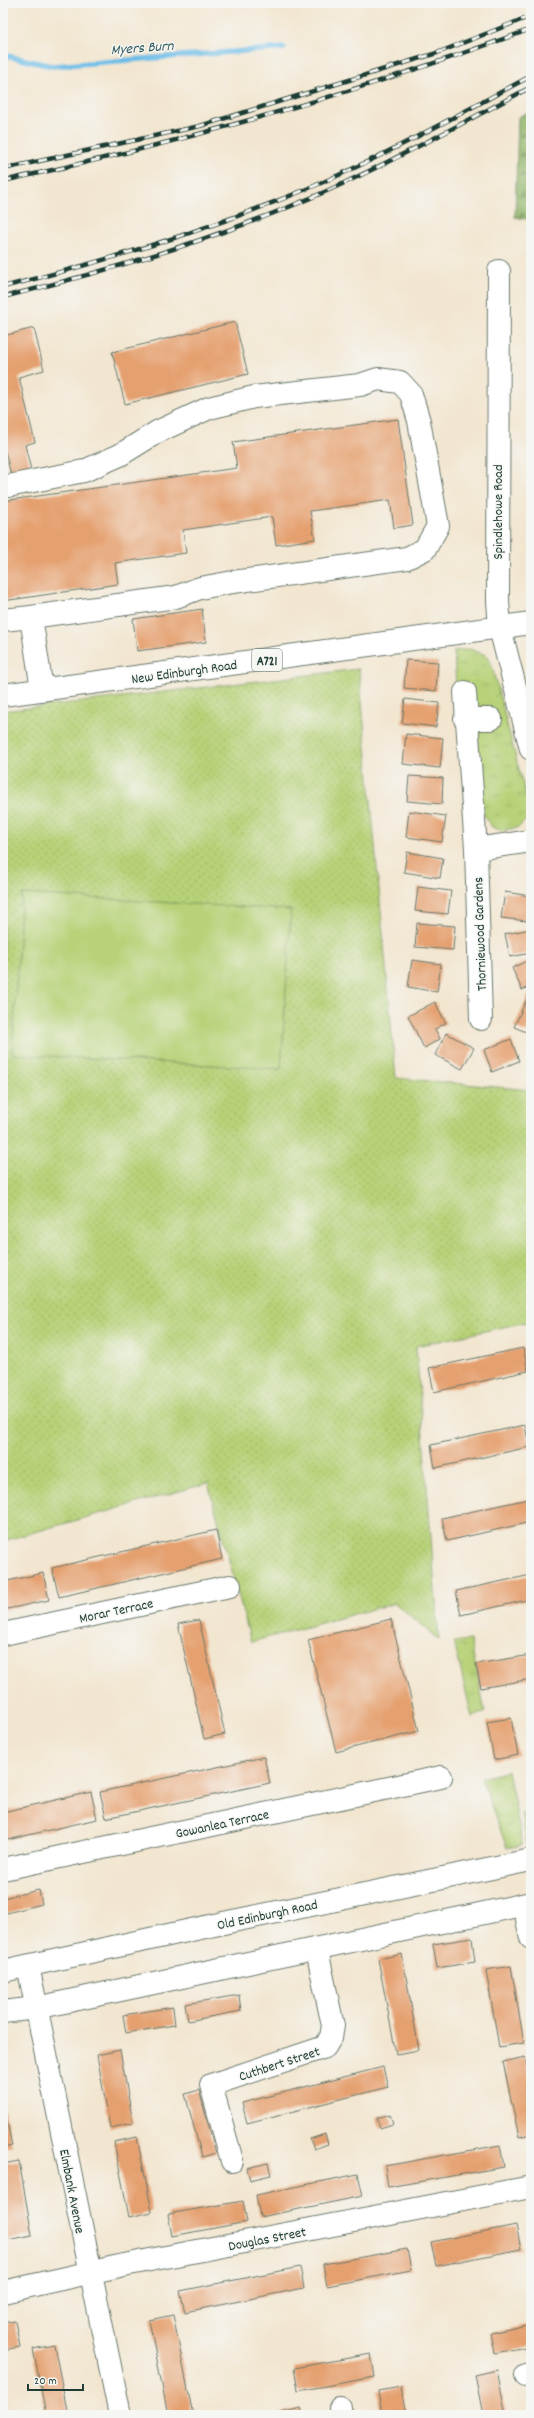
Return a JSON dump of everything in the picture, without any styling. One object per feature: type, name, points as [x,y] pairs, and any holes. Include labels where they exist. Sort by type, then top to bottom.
[{"type":"street","name":"Spindlehowe Road","points":[[499,271],[497,432],[500,628],[531,749]]},
{"type":"street","points":[[3,487],[84,471],[120,455],[157,432],[209,408],[254,397],[360,385],[378,380],[400,382],[411,394],[419,421],[438,526],[426,549],[407,558],[233,582],[200,588],[176,597],[3,620]]},
{"type":"street","points":[[31,617],[42,690]]},
{"type":"street","name":"New Edinburgh Road","points":[[3,695],[500,628],[531,622]]},
{"type":"street","name":"Thorniewood Gardens","points":[[465,692],[465,719],[476,849],[481,1019]]},
{"type":"street","points":[[465,719],[491,719]]},
{"type":"street","points":[[476,849],[531,841]]},
{"type":"street","name":"Morar Terrace","points":[[3,1634],[230,1586]]},
{"type":"street","name":"Gowanlea Terrace","points":[[3,1869],[441,1777]]},
{"type":"street","name":"Old Edinburgh Road","points":[[3,1971],[228,1922],[531,1860]]},
{"type":"street","points":[[3,2012],[36,2008],[317,1950],[528,1904],[531,1938]]},
{"type":"street","name":"Cuthbert Street","points":[[232,2161],[211,2085],[325,2047],[331,2037],[333,2026],[317,1950]]},
{"type":"street","name":"Elmbank Avenue","points":[[28,1966],[89,2272],[120,2415]]},
{"type":"street","name":"Douglas Street","points":[[3,2292],[89,2272],[531,2187]]},
{"type":"green space","points":[[531,111],[531,220],[515,217],[518,117]]},
{"type":"green space","points":[[470,649],[486,655],[491,663],[528,804],[528,818],[519,827],[502,831],[492,827],[484,815],[474,737],[480,711],[456,687],[454,651]]},
{"type":"green space","points":[[359,669],[396,1078],[531,1090],[531,1321],[416,1346],[439,1640],[395,1603],[251,1642],[208,1483],[3,1541],[3,711]]},
{"type":"green space","points":[[22,894],[291,910],[281,1069],[12,1054]]},
{"type":"green space","points":[[470,1640],[485,1712],[472,1717],[454,1642]]},
{"type":"green space","points":[[508,1771],[523,1845],[507,1848],[481,1778]]},
{"type":"green space","points":[[531,1812],[531,1843],[527,1844],[522,1814]]},
{"type":"building","points":[[235,322],[248,374],[125,404],[112,352]]},
{"type":"building","points":[[34,328],[44,370],[19,377],[35,442],[25,445],[32,474],[12,479],[5,451],[3,451],[3,336]]},
{"type":"building","points":[[398,419],[413,525],[394,528],[390,500],[310,511],[315,539],[276,545],[272,517],[183,530],[186,553],[115,563],[118,584],[3,601],[3,501],[237,468],[233,442]]},
{"type":"building","points":[[202,609],[206,642],[137,651],[133,619]]},
{"type":"building","points":[[406,660],[438,662],[436,691],[404,688]]},
{"type":"building","points":[[405,699],[439,703],[436,727],[402,723]]},
{"type":"building","points":[[406,734],[443,738],[440,768],[403,764]]},
{"type":"building","points":[[409,776],[443,778],[442,804],[407,801]]},
{"type":"building","points":[[409,811],[446,816],[442,842],[406,837]]},
{"type":"building","points":[[407,852],[443,858],[440,878],[404,872]]},
{"type":"building","points":[[418,887],[451,891],[448,914],[415,911]]},
{"type":"building","points":[[505,892],[530,896],[527,921],[501,918]]},
{"type":"building","points":[[417,923],[455,926],[453,950],[415,947]]},
{"type":"building","points":[[531,929],[531,953],[510,957],[505,934]]},
{"type":"building","points":[[531,959],[531,986],[522,990],[512,968]]},
{"type":"building","points":[[412,960],[441,964],[437,992],[408,987]]},
{"type":"building","points":[[529,994],[531,995],[531,1034],[514,1027]]},
{"type":"building","points":[[435,1002],[446,1023],[435,1029],[440,1039],[424,1048],[408,1016]]},
{"type":"building","points":[[446,1033],[474,1048],[462,1069],[435,1055]]},
{"type":"building","points":[[511,1039],[519,1061],[492,1072],[484,1050]]},
{"type":"building","points":[[523,1348],[528,1371],[434,1392],[429,1368]]},
{"type":"building","points":[[525,1425],[529,1447],[435,1468],[431,1445]]},
{"type":"building","points":[[528,1499],[531,1522],[447,1541],[442,1518]]},
{"type":"building","points":[[216,1530],[222,1559],[59,1597],[52,1568]]},
{"type":"building","points":[[43,1573],[49,1600],[3,1610],[3,1582]]},
{"type":"building","points":[[531,1575],[531,1599],[461,1615],[456,1591]]},
{"type":"building","points":[[391,1619],[419,1731],[336,1752],[308,1640]]},
{"type":"building","points":[[199,1620],[225,1734],[204,1739],[178,1624]]},
{"type":"building","points":[[531,1655],[531,1679],[481,1688],[476,1664]]},
{"type":"building","points":[[511,1718],[518,1755],[494,1760],[487,1722]]},
{"type":"building","points":[[264,1757],[270,1783],[106,1818],[100,1792]]},
{"type":"building","points":[[91,1792],[97,1819],[3,1841],[3,1812]]},
{"type":"building","points":[[39,1890],[42,1904],[3,1914],[3,1898]]},
{"type":"building","points":[[472,1938],[475,1962],[437,1968],[433,1944]]},
{"type":"building","points":[[402,1954],[419,2050],[396,2054],[378,1959]]},
{"type":"building","points":[[511,1966],[524,2043],[499,2047],[486,1970]]},
{"type":"building","points":[[239,1995],[241,2011],[188,2021],[185,2004]]},
{"type":"building","points":[[173,2007],[175,2025],[126,2033],[123,2015]]},
{"type":"building","points":[[120,2050],[133,2123],[110,2128],[97,2055]]},
{"type":"building","points":[[525,2057],[531,2085],[531,2134],[519,2137],[503,2062]]},
{"type":"building","points":[[383,2067],[388,2087],[247,2123],[242,2103]]},
{"type":"building","points":[[199,2090],[216,2153],[202,2157],[185,2094]]},
{"type":"building","points":[[3,2102],[12,2146],[3,2148]]},
{"type":"building","points":[[390,2114],[393,2124],[380,2128],[377,2118]]},
{"type":"building","points":[[325,2134],[328,2144],[314,2149],[310,2139]]},
{"type":"building","points":[[137,2137],[152,2212],[129,2217],[114,2142]]},
{"type":"building","points":[[500,2145],[504,2167],[388,2187],[385,2166]]},
{"type":"building","points":[[19,2161],[32,2235],[7,2240],[3,2214],[3,2164]]},
{"type":"building","points":[[268,2163],[271,2175],[250,2180],[247,2168]]},
{"type":"building","points":[[358,2174],[363,2196],[260,2217],[256,2195]]},
{"type":"building","points":[[243,2201],[247,2222],[172,2236],[168,2214]]},
{"type":"building","points":[[516,2225],[521,2249],[436,2266],[431,2242]]},
{"type":"building","points":[[407,2249],[411,2270],[327,2286],[323,2264]]},
{"type":"building","points":[[300,2267],[304,2288],[185,2312],[180,2291]]},
{"type":"building","points":[[173,2315],[193,2415],[168,2415],[149,2320]]},
{"type":"building","points":[[15,2321],[20,2347],[3,2350],[3,2323]]},
{"type":"building","points":[[531,2324],[531,2346],[495,2353],[491,2333]]},
{"type":"building","points":[[54,2345],[68,2415],[46,2415],[33,2349]]},
{"type":"building","points":[[371,2354],[375,2377],[298,2391],[294,2368]]},
{"type":"building","points":[[497,2370],[506,2415],[483,2415],[475,2375]]},
{"type":"building","points":[[401,2387],[406,2415],[382,2415],[378,2391]]},
{"type":"building","points":[[301,2408],[303,2415],[280,2415],[280,2413]]},
{"type":"waterway","name":"Myers Burn","points":[[3,55],[52,66],[284,48]]},
{"type":"railway","points":[[3,169],[200,126],[437,53],[531,16]]},
{"type":"railway","points":[[3,181],[71,166],[204,133],[335,95],[531,29]]},
{"type":"railway","points":[[3,287],[124,254],[204,228],[282,199],[348,171],[531,76]]},
{"type":"railway","points":[[3,297],[44,287],[168,251],[290,207],[380,166],[531,87]]}]
